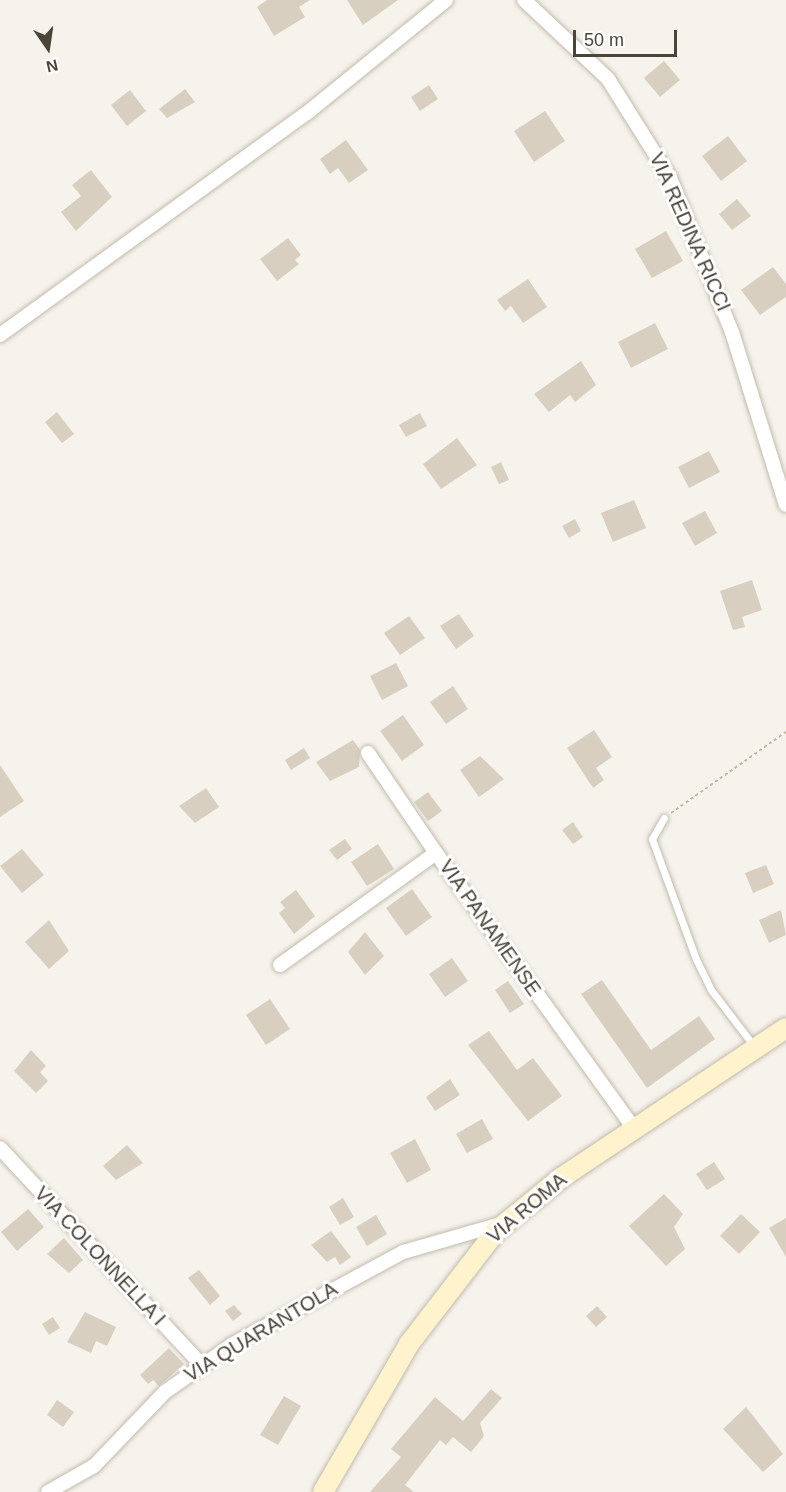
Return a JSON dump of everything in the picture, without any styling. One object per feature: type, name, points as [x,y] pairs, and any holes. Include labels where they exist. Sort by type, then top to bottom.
[{"type":"main road","name":"VIA ROMA","points":[[323,1492],[409,1344],[463,1268],[504,1223],[634,1130],[786,1029]]},
{"type":"street","points":[[0,335],[307,113],[446,0]]},
{"type":"street","name":"VIA REDINA RICCI","points":[[524,0],[608,79],[670,178],[723,305],[786,505]]},
{"type":"street","points":[[368,753],[436,853]]},
{"type":"street","name":"VIA PANAMENSE","points":[[280,965],[436,853],[634,1130]]},
{"type":"street","name":"VIA COLONNELLA I","points":[[0,1148],[201,1364]]},
{"type":"street","name":"VIA QUARANTOLA","points":[[48,1492],[94,1466],[146,1409],[201,1364],[390,1258],[451,1234],[504,1223]]},
{"type":"lane","points":[[664,818],[652,839],[696,960],[711,990],[757,1050]]},
{"type":"path","points":[[664,818],[786,732]]},
{"type":"building","points":[[267,0],[310,0],[299,7],[305,17],[274,36],[257,7]]},
{"type":"building","points":[[347,0],[398,0],[363,25]]},
{"type":"building","points":[[664,61],[680,80],[660,97],[644,78]]},
{"type":"building","points":[[429,85],[438,99],[420,111],[411,97]]},
{"type":"building","points":[[185,89],[195,102],[167,118],[159,109]]},
{"type":"building","points":[[130,90],[146,111],[127,126],[111,105]]},
{"type":"building","points":[[545,111],[565,141],[534,162],[514,131]]},
{"type":"building","points":[[728,136],[747,161],[721,181],[702,156]]},
{"type":"building","points":[[346,140],[368,170],[349,183],[338,168],[330,174],[320,159]]},
{"type":"building","points":[[91,170],[112,197],[76,231],[61,212],[81,196],[72,185]]},
{"type":"building","points":[[737,199],[751,216],[732,230],[719,214]]},
{"type":"building","points":[[666,231],[683,261],[652,278],[635,249]]},
{"type":"building","points":[[288,238],[301,255],[295,260],[299,264],[277,281],[260,259]]},
{"type":"building","points":[[773,267],[786,284],[786,297],[760,315],[741,290]]},
{"type":"building","points":[[528,279],[547,307],[523,323],[511,306],[505,311],[497,300]]},
{"type":"building","points":[[655,323],[668,349],[631,368],[618,342]]},
{"type":"building","points":[[581,361],[596,385],[575,402],[570,395],[549,412],[534,394]]},
{"type":"building","points":[[57,412],[74,434],[62,443],[45,422]]},
{"type":"building","points":[[420,413],[427,426],[406,437],[399,425]]},
{"type":"building","points":[[457,438],[477,465],[441,489],[423,464]]},
{"type":"building","points":[[709,451],[720,472],[689,488],[678,467]]},
{"type":"building","points":[[501,462],[509,480],[499,484],[491,467]]},
{"type":"building","points":[[634,500],[646,528],[613,542],[601,513]]},
{"type":"building","points":[[705,511],[717,533],[695,546],[682,523]]},
{"type":"building","points":[[575,519],[581,531],[569,538],[562,526]]},
{"type":"building","points":[[752,580],[762,610],[742,617],[745,627],[733,630],[720,591]]},
{"type":"building","points":[[459,614],[474,636],[456,649],[440,626]]},
{"type":"building","points":[[409,616],[425,638],[400,655],[384,633]]},
{"type":"building","points":[[396,663],[408,686],[382,700],[370,676]]},
{"type":"building","points":[[453,686],[468,709],[446,724],[430,702]]},
{"type":"building","points":[[403,715],[424,745],[402,761],[380,731]]},
{"type":"building","points":[[594,730],[612,757],[596,768],[604,780],[593,788],[567,748]]},
{"type":"building","points":[[353,740],[360,750],[359,767],[330,781],[316,762]]},
{"type":"building","points":[[304,748],[310,758],[291,770],[285,760]]},
{"type":"building","points":[[480,756],[504,779],[479,797],[460,770]]},
{"type":"building","points":[[0,765],[24,801],[0,817]]},
{"type":"building","points":[[206,788],[219,807],[195,823],[179,806]]},
{"type":"building","points":[[428,792],[442,811],[428,821],[414,802]]},
{"type":"building","points":[[573,822],[583,837],[573,844],[562,830]]},
{"type":"building","points":[[345,839],[352,849],[337,860],[329,850]]},
{"type":"building","points":[[378,844],[394,869],[367,886],[351,862]]},
{"type":"building","points":[[22,849],[44,875],[22,893],[0,866]]},
{"type":"building","points":[[766,865],[774,884],[753,893],[745,873]]},
{"type":"building","points":[[412,889],[432,917],[406,936],[386,908]]},
{"type":"building","points":[[296,890],[315,916],[294,934],[279,913],[285,908],[280,902]]},
{"type":"building","points":[[781,910],[786,935],[769,943],[759,920]]},
{"type":"building","points":[[49,920],[69,951],[49,969],[25,942]]},
{"type":"building","points":[[365,932],[384,956],[365,975],[348,952]]},
{"type":"building","points":[[452,958],[468,981],[445,997],[429,974]]},
{"type":"building","points":[[602,980],[651,1050],[699,1016],[715,1039],[647,1088],[581,994]]},
{"type":"building","points":[[508,981],[524,1004],[510,1013],[495,990]]},
{"type":"building","points":[[270,999],[290,1029],[266,1045],[246,1015]]},
{"type":"building","points":[[489,1031],[517,1070],[533,1058],[562,1096],[528,1121],[468,1045]]},
{"type":"building","points":[[31,1050],[46,1066],[40,1072],[48,1081],[36,1093],[14,1071]]},
{"type":"building","points":[[450,1079],[460,1095],[435,1111],[426,1097]]},
{"type":"building","points":[[482,1119],[493,1139],[467,1153],[456,1134]]},
{"type":"building","points":[[415,1139],[431,1170],[407,1183],[390,1153]]},
{"type":"building","points":[[127,1145],[143,1163],[116,1180],[103,1166]]},
{"type":"building","points":[[714,1162],[725,1179],[707,1190],[696,1174]]},
{"type":"building","points":[[664,1194],[683,1214],[674,1227],[685,1249],[666,1266],[629,1226]]},
{"type":"building","points":[[343,1198],[354,1217],[340,1225],[329,1207]]},
{"type":"building","points":[[28,1209],[44,1227],[17,1251],[1,1232]]},
{"type":"building","points":[[741,1214],[760,1232],[739,1254],[720,1236]]},
{"type":"building","points":[[376,1215],[387,1234],[367,1246],[356,1227]]},
{"type":"building","points":[[786,1218],[786,1257],[769,1228]]},
{"type":"building","points":[[331,1231],[351,1257],[340,1265],[335,1257],[327,1262],[311,1245]]},
{"type":"building","points":[[64,1238],[83,1260],[69,1273],[47,1254]]},
{"type":"building","points":[[199,1270],[220,1296],[210,1305],[188,1278]]},
{"type":"building","points":[[234,1305],[242,1314],[233,1321],[225,1311]]},
{"type":"building","points":[[597,1306],[607,1317],[596,1327],[586,1316]]},
{"type":"building","points":[[85,1312],[116,1327],[107,1346],[96,1341],[91,1353],[67,1342]]},
{"type":"building","points":[[53,1317],[60,1328],[49,1335],[42,1324]]},
{"type":"building","points":[[169,1348],[184,1364],[159,1386],[153,1380],[148,1384],[140,1375]]},
{"type":"building","points":[[491,1389],[502,1398],[480,1423],[484,1436],[471,1452],[453,1437],[446,1445],[440,1440],[405,1485],[414,1492],[370,1492],[401,1457],[391,1449],[435,1397],[463,1421]]},
{"type":"building","points":[[284,1396],[301,1406],[278,1445],[260,1435]]},
{"type":"building","points":[[57,1400],[74,1412],[63,1427],[47,1415]]},
{"type":"building","points":[[746,1407],[783,1454],[763,1472],[723,1429]]}]
